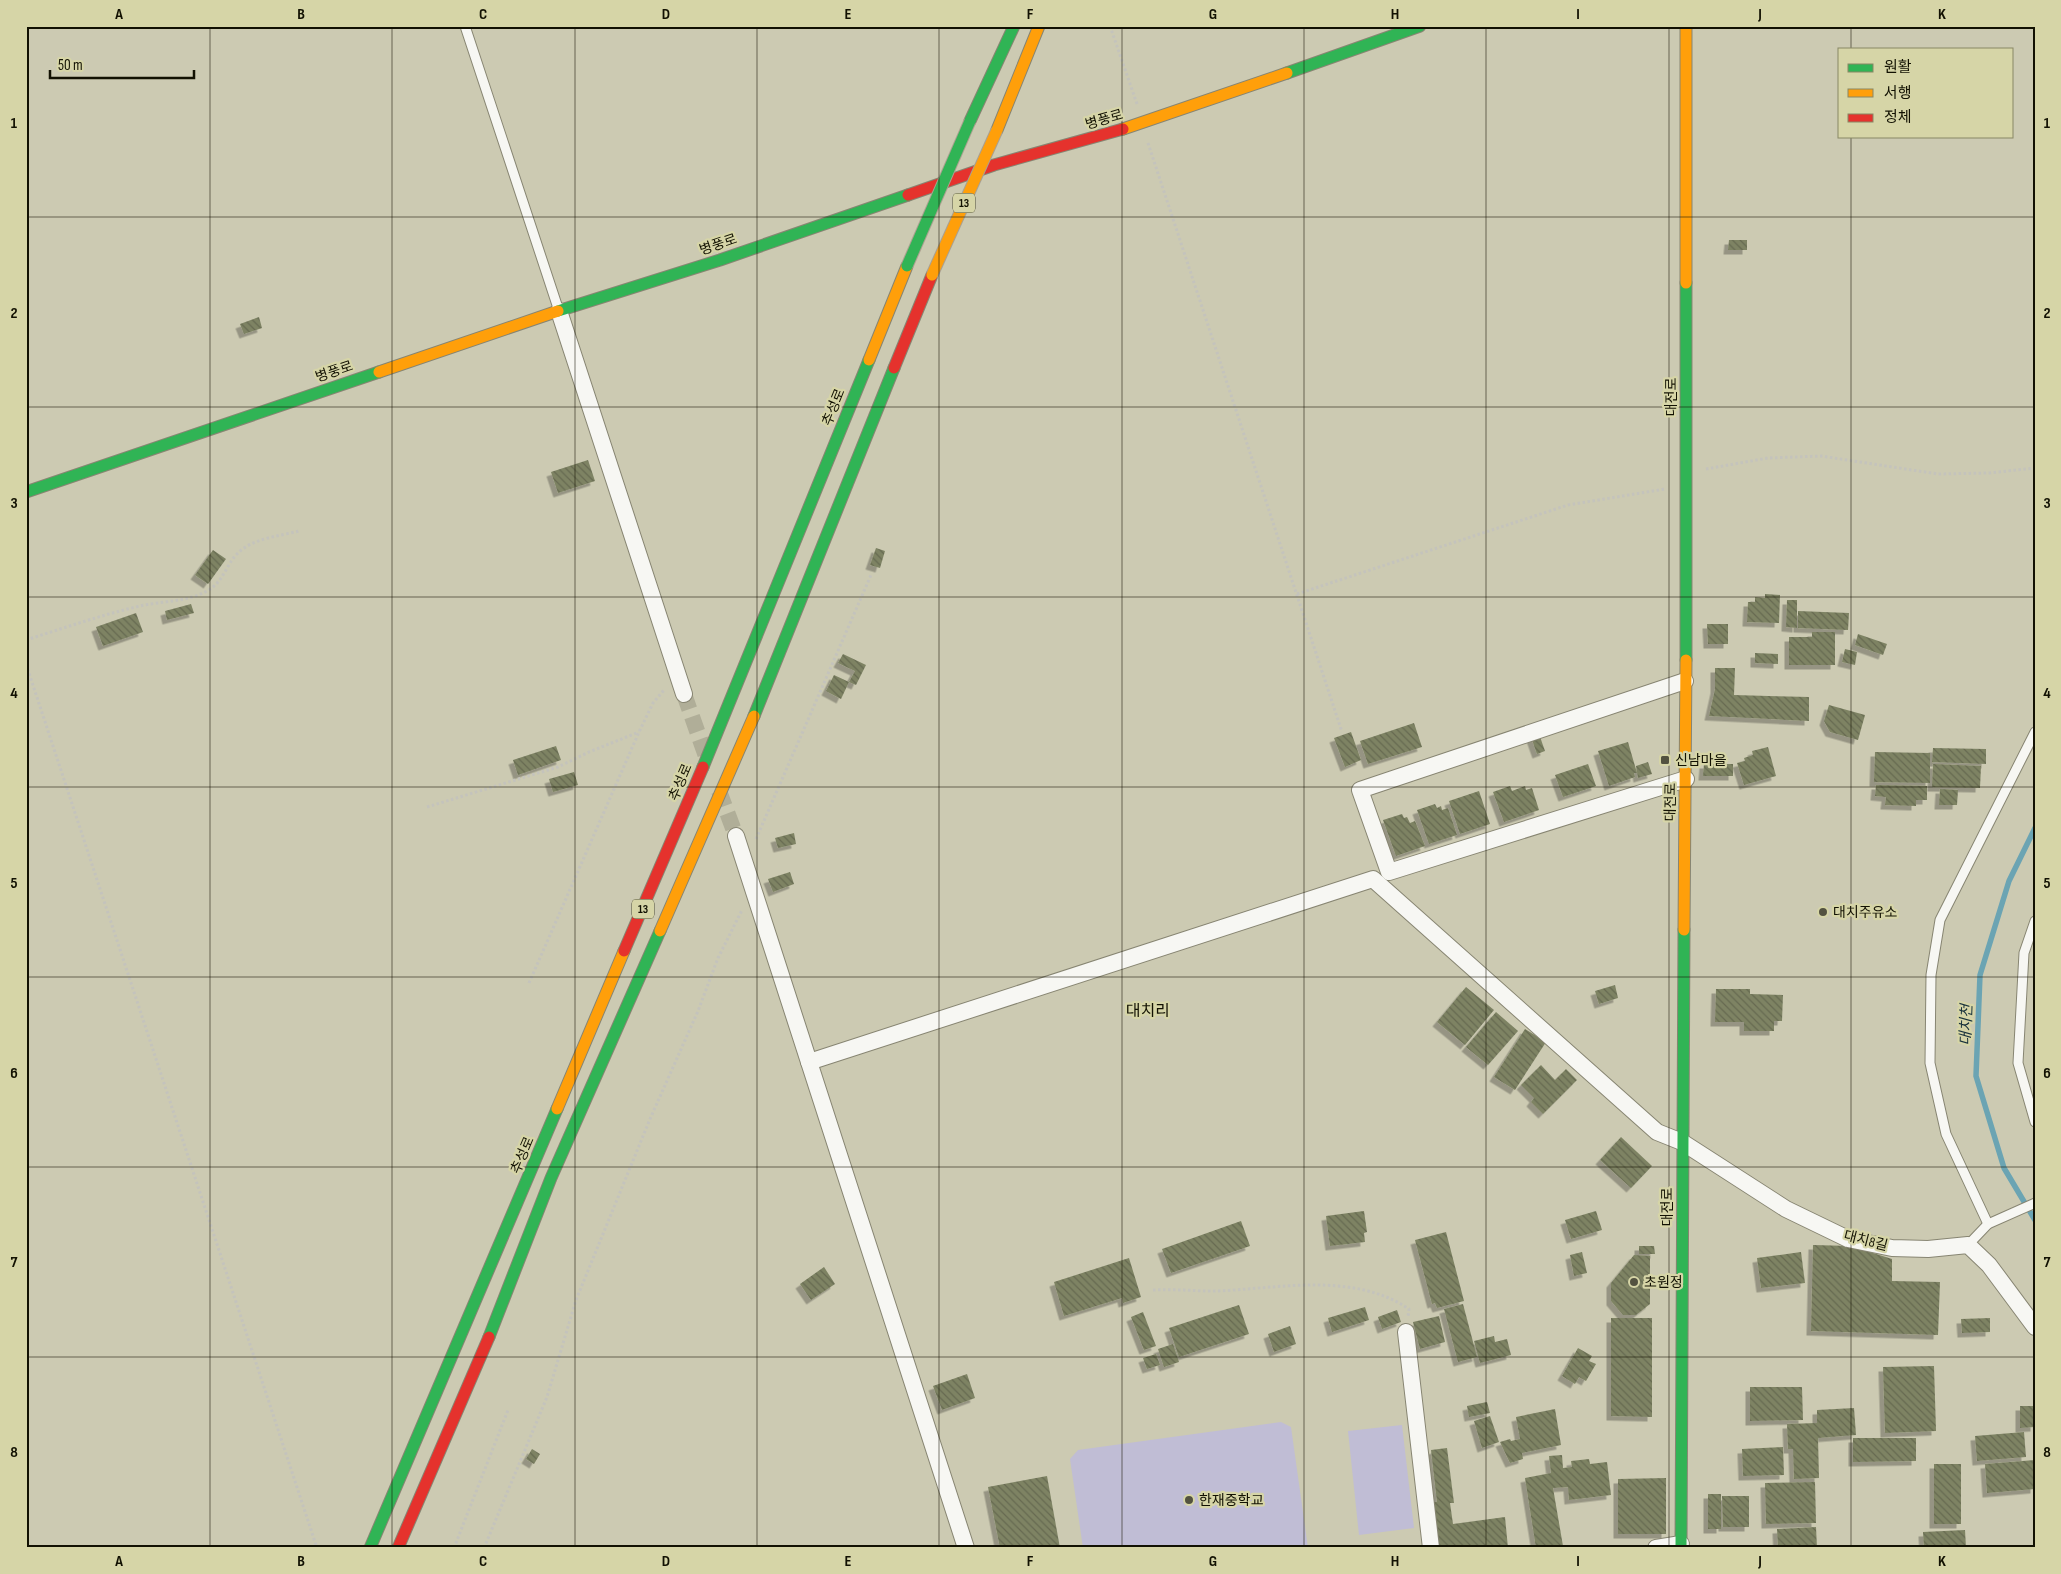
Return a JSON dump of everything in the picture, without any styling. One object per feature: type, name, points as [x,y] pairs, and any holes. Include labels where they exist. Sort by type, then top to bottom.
[{"type":"main road","name":"추성로","points":[[370,1548],[708,756],[907,266],[970,121],[1014,26]]},
{"type":"main road","name":"13","points":[[398,1548],[473,1376],[551,1178],[751,724],[932,275],[997,130],[1039,26]]},
{"type":"main road","name":"병풍로","points":[[26,492],[559,311],[720,260],[994,165],[1144,123],[1420,26]]},
{"type":"main road","name":"대전로","points":[[1681,1546],[1682,1142],[1686,779],[1686,26]]},
{"type":"street","points":[[559,311],[684,694]]},
{"type":"street","points":[[1389,872],[1360,790],[1685,681]]},
{"type":"street","points":[[809,1062],[1373,879],[1389,872],[1686,779]]},
{"type":"street","points":[[736,836],[966,1548]]},
{"type":"street","name":"대치8길","points":[[1373,879],[1657,1132],[1682,1142],[1786,1208],[1848,1238],[1901,1248],[1928,1249],[1968,1245]]},
{"type":"street","points":[[1968,1245],[1990,1265],[2035,1327]]},
{"type":"street","points":[[1406,1332],[1431,1548]]},
{"type":"street","points":[[1656,1548],[1681,1546]]},
{"type":"lane","points":[[464,26],[559,311]]},
{"type":"lane","points":[[1988,1224],[1946,1134],[1930,1063],[1931,975],[1940,920],[2035,732]]},
{"type":"lane","points":[[2035,921],[2024,953],[2018,1063],[2035,1122]]},
{"type":"lane","points":[[1968,1245],[1988,1224],[2035,1202]]},
{"type":"path","points":[[1110,26],[1144,123],[1149,149],[1342,732]]},
{"type":"path","points":[[1685,472],[1768,458],[1821,456],[1938,474],[1989,473],[2035,468]]},
{"type":"path","points":[[1297,594],[1568,505],[1685,485]]},
{"type":"path","points":[[26,640],[142,605],[190,598],[209,590],[224,576],[238,553],[257,542],[299,531]]},
{"type":"path","points":[[745,864],[871,575]]},
{"type":"path","points":[[26,664],[316,1548]]},
{"type":"path","points":[[528,983],[639,732],[653,703],[677,674]]},
{"type":"path","points":[[427,807],[558,767],[639,732]]},
{"type":"path","points":[[484,1548],[547,1397],[576,1300],[650,1119],[698,1011],[718,958],[742,910],[757,902]]},
{"type":"path","points":[[1153,1290],[1214,1291],[1295,1286],[1334,1286],[1370,1290],[1397,1301],[1409,1309],[1406,1332]]},
{"type":"path","points":[[454,1548],[508,1410]]},
{"type":"shaded area","points":[[1281,1422],[1291,1427],[1308,1548],[1083,1548],[1070,1459],[1078,1450]]},
{"type":"shaded area","points":[[1402,1425],[1414,1528],[1359,1535],[1348,1431]]},
{"type":"building","points":[[1729,240],[1747,240],[1747,250],[1728,250]]},
{"type":"building","points":[[259,317],[262,328],[244,334],[240,324]]},
{"type":"building","points":[[588,460],[595,481],[558,493],[551,472]]},
{"type":"building","points":[[876,548],[885,551],[880,568],[870,565]]},
{"type":"building","points":[[213,550],[226,559],[208,584],[195,575]]},
{"type":"building","points":[[1765,594],[1780,595],[1779,623],[1747,622],[1748,602],[1755,602],[1755,597],[1765,598]]},
{"type":"building","points":[[1787,600],[1797,600],[1797,628],[1786,627]]},
{"type":"building","points":[[191,604],[194,613],[167,620],[165,611]]},
{"type":"building","points":[[1798,611],[1849,613],[1848,630],[1798,628]]},
{"type":"building","points":[[136,613],[143,632],[103,646],[96,627]]},
{"type":"building","points":[[1707,624],[1728,624],[1728,644],[1708,644]]},
{"type":"building","points":[[1812,632],[1835,632],[1835,665],[1789,665],[1789,637],[1812,637]]},
{"type":"building","points":[[1858,634],[1887,644],[1883,655],[1855,645]]},
{"type":"building","points":[[1845,649],[1857,652],[1855,665],[1842,662]]},
{"type":"building","points":[[1755,653],[1778,654],[1778,664],[1755,663]]},
{"type":"building","points":[[843,654],[866,665],[856,685],[849,682],[855,671],[838,663]]},
{"type":"building","points":[[1715,668],[1735,668],[1734,695],[1809,697],[1809,721],[1709,716],[1715,689]]},
{"type":"building","points":[[834,675],[849,682],[841,699],[826,691]]},
{"type":"building","points":[[1829,705],[1865,715],[1858,740],[1830,732],[1824,721]]},
{"type":"building","points":[[1414,723],[1422,747],[1368,764],[1360,741]]},
{"type":"building","points":[[1351,732],[1361,760],[1345,767],[1334,738]]},
{"type":"building","points":[[1539,734],[1545,751],[1537,754],[1531,737]]},
{"type":"building","points":[[1628,742],[1637,773],[1634,773],[1635,777],[1609,786],[1598,751]]},
{"type":"building","points":[[556,746],[561,760],[518,775],[513,760]]},
{"type":"building","points":[[1768,747],[1776,776],[1744,785],[1737,763],[1745,761],[1744,758],[1753,755],[1752,751]]},
{"type":"building","points":[[1933,748],[1986,749],[1986,764],[1932,762]]},
{"type":"building","points":[[1875,752],[1930,753],[1930,783],[1874,782]]},
{"type":"building","points":[[1648,762],[1652,774],[1638,778],[1636,766]]},
{"type":"building","points":[[1588,764],[1596,786],[1563,797],[1555,775]]},
{"type":"building","points":[[1704,764],[1733,764],[1733,776],[1703,776]]},
{"type":"building","points":[[1933,764],[1981,766],[1980,788],[1932,787]]},
{"type":"building","points":[[574,772],[578,785],[553,792],[549,779]]},
{"type":"building","points":[[1876,785],[1927,786],[1927,800],[1916,800],[1916,806],[1885,805],[1886,797],[1875,796]]},
{"type":"building","points":[[1510,786],[1512,791],[1525,786],[1526,790],[1532,788],[1539,810],[1504,822],[1493,792]]},
{"type":"building","points":[[1940,789],[1958,790],[1957,805],[1939,805]]},
{"type":"building","points":[[1479,791],[1490,824],[1460,834],[1449,801]]},
{"type":"building","points":[[1435,804],[1437,808],[1441,806],[1442,810],[1448,808],[1457,835],[1429,844],[1417,810]]},
{"type":"building","points":[[1402,814],[1404,818],[1407,817],[1410,823],[1415,821],[1425,846],[1396,856],[1383,820]]},
{"type":"building","points":[[794,833],[796,844],[778,848],[775,838]]},
{"type":"building","points":[[790,872],[794,884],[773,892],[768,879]]},
{"type":"building","points":[[1615,985],[1618,998],[1599,1004],[1595,991]]},
{"type":"building","points":[[1466,987],[1494,1010],[1465,1045],[1437,1022]]},
{"type":"building","points":[[1716,989],[1750,989],[1750,994],[1783,995],[1782,1021],[1774,1021],[1774,1031],[1744,1031],[1744,1022],[1715,1022]]},
{"type":"building","points":[[1496,1012],[1518,1031],[1488,1065],[1466,1047]]},
{"type":"building","points":[[1525,1029],[1546,1042],[1515,1090],[1494,1077]]},
{"type":"building","points":[[1541,1065],[1555,1080],[1566,1069],[1577,1080],[1543,1114],[1531,1102],[1534,1098],[1521,1085]]},
{"type":"building","points":[[1621,1137],[1652,1166],[1631,1188],[1600,1160]]},
{"type":"building","points":[[1364,1211],[1367,1232],[1364,1233],[1365,1242],[1330,1246],[1326,1216]]},
{"type":"building","points":[[1596,1211],[1602,1230],[1571,1239],[1565,1220]]},
{"type":"building","points":[[1241,1221],[1250,1246],[1171,1273],[1162,1249]]},
{"type":"building","points":[[1446,1232],[1464,1301],[1437,1308],[1435,1303],[1432,1304],[1415,1240]]},
{"type":"building","points":[[1813,1245],[1851,1246],[1892,1259],[1892,1281],[1940,1282],[1938,1335],[1811,1331]]},
{"type":"building","points":[[1639,1246],[1654,1246],[1655,1254],[1639,1254]]},
{"type":"building","points":[[1582,1252],[1587,1273],[1574,1276],[1570,1255]]},
{"type":"building","points":[[1801,1252],[1805,1283],[1761,1288],[1757,1258]]},
{"type":"building","points":[[1634,1255],[1650,1256],[1650,1304],[1636,1315],[1623,1315],[1611,1301],[1611,1283]]},
{"type":"building","points":[[1129,1258],[1141,1297],[1123,1303],[1122,1298],[1064,1316],[1054,1282]]},
{"type":"building","points":[[824,1267],[835,1284],[811,1300],[800,1284]]},
{"type":"building","points":[[1463,1304],[1477,1357],[1458,1362],[1444,1309]]},
{"type":"building","points":[[1239,1305],[1249,1334],[1179,1357],[1169,1328]]},
{"type":"building","points":[[1365,1307],[1369,1320],[1332,1332],[1328,1318]]},
{"type":"building","points":[[1397,1310],[1401,1322],[1382,1329],[1378,1317]]},
{"type":"building","points":[[1143,1312],[1156,1346],[1144,1350],[1131,1317]]},
{"type":"building","points":[[1439,1316],[1445,1342],[1420,1349],[1413,1322]]},
{"type":"building","points":[[1611,1318],[1652,1318],[1652,1417],[1611,1416]]},
{"type":"building","points":[[1990,1318],[1990,1332],[1962,1333],[1961,1319]]},
{"type":"building","points":[[1290,1326],[1296,1344],[1274,1352],[1268,1334]]},
{"type":"building","points":[[1494,1336],[1495,1342],[1507,1339],[1511,1355],[1480,1363],[1474,1341]]},
{"type":"building","points":[[1173,1344],[1179,1362],[1164,1367],[1158,1349]]},
{"type":"building","points":[[1578,1348],[1592,1356],[1589,1361],[1596,1364],[1586,1381],[1579,1377],[1575,1384],[1562,1376]]},
{"type":"building","points":[[1156,1354],[1160,1365],[1147,1369],[1143,1358]]},
{"type":"building","points":[[1934,1366],[1936,1431],[1885,1433],[1883,1367]]},
{"type":"building","points":[[967,1374],[975,1398],[942,1410],[933,1386]]},
{"type":"building","points":[[1750,1387],[1802,1387],[1803,1420],[1750,1421]]},
{"type":"building","points":[[1487,1402],[1490,1413],[1469,1417],[1467,1406]]},
{"type":"building","points":[[2020,1406],[2035,1406],[2035,1427],[2020,1428]]},
{"type":"building","points":[[1854,1408],[1856,1435],[1818,1438],[1819,1478],[1794,1479],[1793,1449],[1788,1449],[1787,1424],[1817,1423],[1817,1410]]},
{"type":"building","points":[[1555,1409],[1561,1445],[1522,1453],[1523,1459],[1510,1463],[1500,1442],[1520,1439],[1516,1417]]},
{"type":"building","points":[[1490,1416],[1499,1442],[1482,1448],[1474,1421]]},
{"type":"building","points":[[2024,1432],[2026,1457],[1977,1461],[1975,1436]]},
{"type":"building","points":[[1853,1438],[1916,1438],[1916,1461],[1853,1462]]},
{"type":"building","points":[[1783,1447],[1784,1475],[1743,1476],[1742,1449]]},
{"type":"building","points":[[1447,1448],[1454,1503],[1450,1503],[1453,1524],[1505,1517],[1508,1548],[1439,1548],[1434,1502],[1437,1502],[1431,1450]]},
{"type":"building","points":[[532,1449],[540,1454],[534,1464],[526,1459]]},
{"type":"building","points":[[1562,1455],[1563,1468],[1572,1467],[1571,1461],[1589,1459],[1590,1464],[1607,1462],[1611,1495],[1569,1500],[1568,1487],[1553,1488],[1563,1546],[1536,1548],[1525,1478],[1551,1473],[1549,1456]]},
{"type":"building","points":[[2035,1460],[2035,1489],[1987,1493],[1985,1464]]},
{"type":"building","points":[[1934,1464],[1961,1464],[1961,1524],[1934,1524]]},
{"type":"building","points":[[1047,1476],[1060,1548],[1000,1548],[988,1487]]},
{"type":"building","points":[[1666,1478],[1666,1534],[1618,1534],[1618,1479]]},
{"type":"building","points":[[1815,1482],[1816,1523],[1766,1524],[1765,1483]]},
{"type":"building","points":[[1708,1494],[1721,1494],[1721,1529],[1708,1529]]},
{"type":"building","points":[[1722,1496],[1749,1496],[1749,1527],[1723,1527]]},
{"type":"building","points":[[1816,1527],[1817,1548],[1778,1548],[1777,1529]]},
{"type":"building","points":[[1965,1530],[1966,1548],[1924,1548],[1923,1532]]},
{"type":"waterway","name":"대치천","points":[[2035,828],[2009,881],[1980,975],[1976,1076],[2004,1168],[2035,1220]]},
{"type":"tunnel","points":[[684,694],[707,759]]},
{"type":"tunnel","points":[[719,791],[736,836]]},
{"type":"traffic: fast","points":[[970,121],[1014,26]]},
{"type":"traffic: fast","points":[[1287,73],[1420,26]]},
{"type":"traffic: fast","points":[[907,266],[970,121]]},
{"type":"traffic: fast","points":[[558,311],[720,260],[908,195]]},
{"type":"traffic: fast","points":[[1686,283],[1686,660]]},
{"type":"traffic: fast","points":[[703,767],[869,360]]},
{"type":"traffic: fast","points":[[754,716],[894,368]]},
{"type":"traffic: fast","points":[[26,492],[379,372]]},
{"type":"traffic: fast","points":[[1681,1548],[1684,930]]},
{"type":"traffic: fast","points":[[489,1337],[551,1178],[660,931]]},
{"type":"traffic: fast","points":[[370,1548],[557,1109]]},
{"type":"traffic: slow","points":[[997,130],[1039,26]]},
{"type":"traffic: slow","points":[[1686,26],[1686,283]]},
{"type":"traffic: slow","points":[[1123,129],[1287,73]]},
{"type":"traffic: slow","points":[[932,275],[997,130]]},
{"type":"traffic: slow","points":[[869,360],[907,266]]},
{"type":"traffic: slow","points":[[379,372],[558,311]]},
{"type":"traffic: slow","points":[[1684,930],[1686,660]]},
{"type":"traffic: slow","points":[[660,931],[754,716]]},
{"type":"traffic: slow","points":[[557,1109],[624,951]]},
{"type":"traffic: jam","points":[[908,195],[994,165],[1123,129]]},
{"type":"traffic: jam","points":[[894,368],[932,275]]},
{"type":"traffic: jam","points":[[624,951],[703,767]]},
{"type":"traffic: jam","points":[[398,1548],[489,1337]]},
{"type":"place","name":"신남마을","points":[[1665,760]]},
{"type":"place","name":"대치주유소","points":[[1823,912]]},
{"type":"place","name":"초원정","points":[[1634,1282]]},
{"type":"place","name":"한재중학교","points":[[1189,1500]]},
{"type":"district","name":"대치리","points":[[1148,1010]]}]
